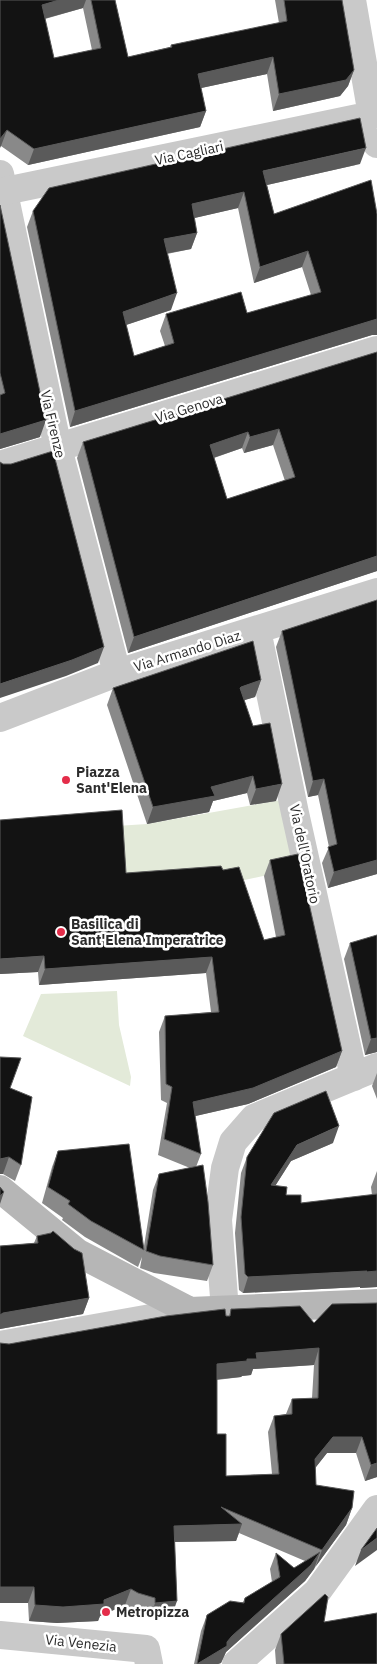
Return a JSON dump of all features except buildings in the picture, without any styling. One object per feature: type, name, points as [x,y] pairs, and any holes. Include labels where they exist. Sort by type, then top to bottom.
[{"type":"main road","points":[[0,1190],[78,1253],[190,1311],[377,1303]]},
{"type":"street","points":[[352,0],[375,114],[377,144]]},
{"type":"street","name":"Via Cagliari","points":[[1,186],[375,114]]},
{"type":"street","name":"Via Firenze","points":[[1,186],[58,448],[117,673]]},
{"type":"street","name":"Via Genova","points":[[0,466],[377,350]]},
{"type":"street","name":"Via Armando Diaz","points":[[0,718],[117,673],[377,592]]},
{"type":"street","name":"Via dell'Oratorio","points":[[257,630],[296,813],[366,1072]]},
{"type":"street","points":[[225,1310],[218,1220],[225,1168],[233,1142],[254,1118],[366,1072]]},
{"type":"street","points":[[0,1345],[190,1311]]},
{"type":"street","points":[[236,1664],[317,1592],[377,1509]]},
{"type":"street","name":"Via Venezia","points":[[0,1635],[146,1649],[149,1664]]},
{"type":"green space","points":[[281,800],[295,869],[217,886],[120,889],[116,826],[147,824]]},
{"type":"green space","points":[[117,991],[119,1025],[131,1077],[130,1086],[23,1036],[41,994]]},
{"type":"place","name":"Piazza Sant'Elena","points":[[66,780]]},
{"type":"place","name":"Basilica di Sant'Elena Imperatrice","points":[[61,932]]},
{"type":"place","name":"Metropizza","points":[[106,1612]]}]
